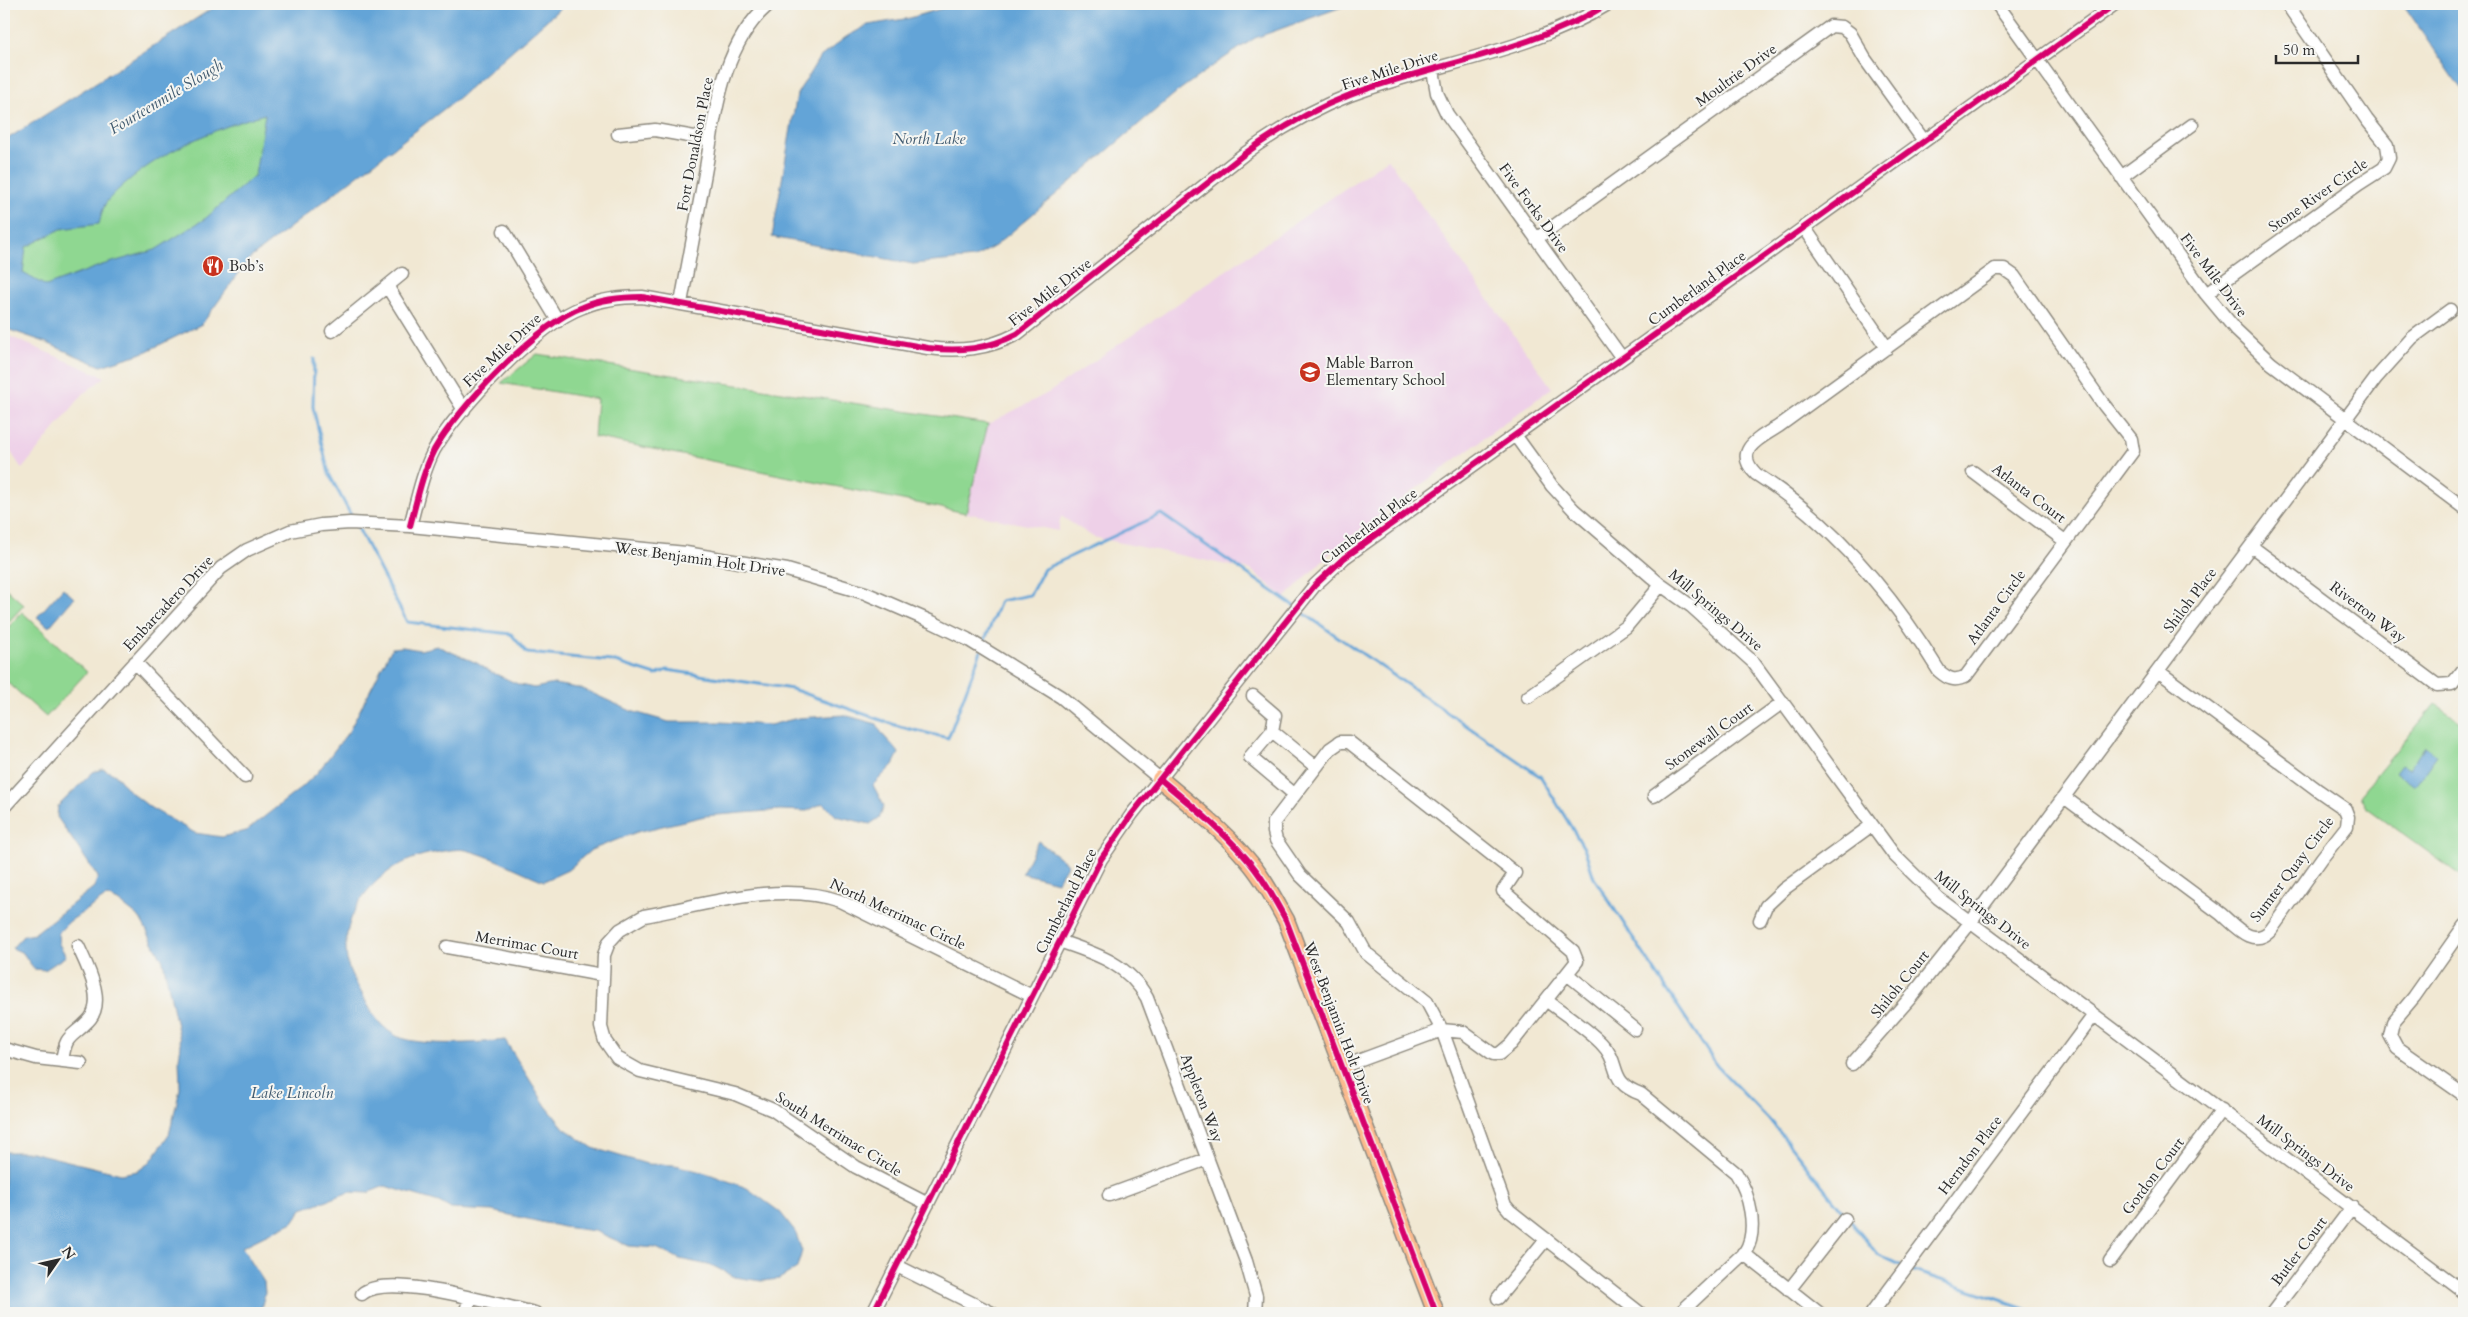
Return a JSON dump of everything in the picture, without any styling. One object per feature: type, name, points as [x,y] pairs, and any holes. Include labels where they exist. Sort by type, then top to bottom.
[{"type":"main road","name":"West Benjamin Holt Drive","points":[[1160,779],[1227,837],[1268,886],[1293,938],[1436,1313]]},
{"type":"street","name":"Fort Donaldson Place","points":[[681,303],[721,88],[732,58],[746,32],[769,4]]},
{"type":"street","name":"Five Mile Drive","points":[[410,526],[424,473],[435,449],[464,410],[522,350],[558,321],[581,307],[609,299],[642,297],[928,348],[963,351],[992,345],[1017,334],[1039,318],[1275,132],[1308,113],[1350,95],[1542,36],[1608,4]]},
{"type":"street","name":"Five Mile Drive","points":[[1997,4],[2206,294],[2236,330],[2271,363],[2464,508]]},
{"type":"street","points":[[2037,60],[2115,4]]},
{"type":"street","name":"Stone River Circle","points":[[2206,294],[2359,184],[2381,171],[2389,158],[2386,145],[2287,4]]},
{"type":"street","name":"Moultrie Drive","points":[[1536,239],[1831,26],[1842,27],[1850,33],[1865,59],[1924,141]]},
{"type":"street","name":"Cumberland Place","points":[[873,1313],[1101,858],[1132,814],[1329,570],[2037,60]]},
{"type":"street","name":"Five Forks Drive","points":[[1433,70],[1438,92],[1448,114],[1622,358]]},
{"type":"street","points":[[2122,177],[2192,125]]},
{"type":"street","points":[[618,134],[656,130],[711,140]]},
{"type":"street","points":[[1804,227],[1887,348]]},
{"type":"street","points":[[504,231],[558,321]]},
{"type":"street","name":"Atlanta Circle","points":[[1995,269],[2004,269],[2014,276],[2133,444],[2133,451],[2129,459],[2065,541],[1966,676],[1955,680],[1946,678],[1860,562],[1815,518],[1751,468],[1747,456],[1752,442],[1887,348],[1995,269]]},
{"type":"street","points":[[332,331],[402,274]]},
{"type":"street","points":[[387,286],[464,410]]},
{"type":"street","name":"Shiloh Place","points":[[1970,923],[2391,360],[2412,338],[2450,310]]},
{"type":"street","name":"Mill Springs Drive","points":[[1515,435],[1552,486],[1574,510],[1660,585],[1691,606],[1753,662],[1894,855],[1938,898],[2464,1292]]},
{"type":"street","name":"Atlanta Court","points":[[1973,472],[2065,541]]},
{"type":"street","name":"Embarcadero Drive","points":[[4,806],[217,572],[247,550],[290,531],[322,525],[410,526]]},
{"type":"street","name":"West Benjamin Holt Drive","points":[[410,526],[686,553],[749,562],[787,570],[864,593],[932,622],[1013,666],[1061,697],[1160,779]]},
{"type":"street","name":"Riverton Way","points":[[2252,546],[2437,685],[2452,684],[2464,669]]},
{"type":"street","points":[[1528,697],[1626,627],[1660,585]]},
{"type":"street","points":[[135,662],[245,778]]},
{"type":"street","name":"Sumter Quay Circle","points":[[2064,797],[2221,914],[2243,933],[2253,938],[2267,934],[2271,930],[2322,858],[2342,834],[2347,826],[2348,817],[2341,804],[2319,791],[2158,671]]},
{"type":"street","points":[[1253,696],[1275,715],[1272,731],[1250,757],[1294,794]]},
{"type":"street","name":"Stonewall Court","points":[[1654,796],[1783,702]]},
{"type":"street","points":[[1272,731],[1316,767]]},
{"type":"street","points":[[1342,1067],[1442,1030],[1462,1032],[1493,1054],[1498,1054],[1510,1044],[1577,960],[1573,951],[1503,890],[1515,873],[1349,742],[1340,742],[1330,749],[1294,794],[1274,822],[1276,840],[1300,875],[1349,922],[1366,953],[1427,1002],[1442,1030],[1505,1204],[1510,1211],[1640,1313]]},
{"type":"street","points":[[1760,920],[1766,906],[1784,889],[1872,825]]},
{"type":"street","name":"North Merrimac Circle","points":[[602,975],[604,955],[609,942],[634,919],[768,893],[795,892],[815,894],[840,901],[1032,996]]},
{"type":"street","name":"Shiloh Court","points":[[1852,1064],[1911,998],[1970,923]]},
{"type":"street","points":[[2464,926],[2414,997],[2393,1022],[2390,1035],[2398,1048],[2464,1096]]},
{"type":"street","name":"Appleton Way","points":[[1059,941],[1088,951],[1119,967],[1139,984],[1147,998],[1246,1261],[1256,1296],[1255,1313]]},
{"type":"street","points":[[62,1061],[66,1040],[90,1019],[96,1006],[93,975],[78,946]]},
{"type":"street","name":"Merrimac Court","points":[[447,947],[602,975]]},
{"type":"street","points":[[1567,974],[1635,1029]]},
{"type":"street","name":"South Merrimac Circle","points":[[602,975],[600,1010],[602,1033],[608,1047],[622,1062],[640,1071],[735,1094],[773,1110],[856,1166],[928,1204]]},
{"type":"street","points":[[1546,1000],[1600,1042],[1611,1054],[1616,1073],[1625,1088],[1641,1094],[1736,1173],[1745,1186],[1752,1225],[1751,1243],[1743,1253],[1680,1313]]},
{"type":"street","name":"Herndon Place","points":[[1872,1313],[2094,1015]]},
{"type":"street","points":[[4,1049],[36,1058],[82,1063]]},
{"type":"street","name":"Gordon Court","points":[[2110,1261],[2222,1110]]},
{"type":"street","points":[[1109,1195],[1207,1159]]},
{"type":"street","name":"Butler Court","points":[[2272,1313],[2352,1207]]},
{"type":"street","points":[[1789,1290],[1845,1219]]},
{"type":"street","points":[[1498,1298],[1546,1239]]},
{"type":"street","points":[[1743,1253],[1819,1313]]},
{"type":"street","points":[[897,1266],[992,1313]]},
{"type":"street","points":[[362,1294],[368,1289],[400,1285],[535,1313]]},
{"type":"street","points":[[465,1313],[470,1299]]},
{"type":"shaded area","name":"Mable Barron Elementary School","points":[[1388,159],[1552,388],[1333,550],[1285,598],[1251,570],[1093,537],[1061,516],[1058,531],[966,513],[988,424],[1048,393]]},
{"type":"shaded area","points":[[4,334],[105,377],[84,393],[22,469],[4,444]]},
{"type":"green space","points":[[386,4],[232,231],[23,305],[4,238]]},
{"type":"green space","points":[[537,354],[988,424],[966,513],[594,437],[597,399],[501,383]]},
{"type":"green space","points":[[4,587],[24,605],[4,627]]},
{"type":"green space","points":[[22,612],[87,672],[46,717],[4,679],[4,632]]},
{"type":"green space","points":[[2435,704],[2464,724],[2464,878],[2366,807],[2360,795]]},
{"type":"water","name":"Fourteenmile Slough","points":[[219,4],[565,4],[457,99],[249,259],[202,324],[145,352],[101,366],[42,341],[4,328],[4,141]],"holes":[[[265,114],[255,175],[206,218],[155,250],[102,265],[46,286],[23,273],[26,247],[61,229],[99,224],[106,202],[141,171],[181,146],[202,136]]]},
{"type":"water","name":"North Lake","points":[[957,4],[1350,4],[1255,38],[1220,61],[1178,91],[995,246],[974,258],[913,264],[772,237],[797,94],[819,58],[846,37],[868,25],[910,18]]},
{"type":"water","points":[[2403,4],[2464,4],[2464,93]]},
{"type":"water","points":[[63,588],[74,598],[49,627],[37,617]]},
{"type":"water","name":"Lake Lincoln","points":[[437,646],[477,663],[491,672],[520,685],[534,688],[554,684],[583,689],[631,711],[669,722],[720,722],[770,725],[798,718],[844,715],[877,724],[884,736],[899,753],[893,765],[873,785],[884,806],[879,818],[870,824],[836,816],[823,803],[807,811],[780,810],[705,816],[637,832],[591,850],[568,870],[544,881],[475,852],[452,850],[428,854],[410,860],[378,880],[355,909],[349,927],[346,945],[349,968],[370,1010],[387,1030],[403,1038],[431,1043],[505,1040],[546,1106],[564,1128],[593,1148],[647,1164],[675,1165],[709,1174],[747,1188],[780,1212],[795,1231],[802,1251],[797,1268],[779,1279],[761,1281],[735,1277],[713,1266],[680,1259],[656,1248],[629,1246],[595,1231],[563,1227],[492,1211],[451,1209],[439,1202],[385,1186],[367,1193],[350,1192],[302,1209],[293,1222],[242,1247],[264,1282],[265,1293],[260,1313],[4,1313],[4,1152],[31,1152],[121,1174],[138,1171],[150,1162],[169,1135],[180,1089],[179,1058],[181,1045],[163,961],[140,918],[118,901],[107,896],[70,921],[58,933],[59,944],[66,956],[45,970],[34,969],[23,953],[12,948],[23,936],[34,934],[94,887],[98,877],[57,817],[58,806],[93,772],[103,769],[116,775],[128,790],[151,808],[195,833],[222,837],[246,831],[317,773],[349,731],[392,648],[403,647],[420,650]]},
{"type":"water","points":[[2425,746],[2437,755],[2415,786],[2395,772],[2401,764],[2409,769]]},
{"type":"water","points":[[1038,841],[1068,864],[1057,882],[1022,873]]},
{"type":"waterway","points":[[314,359],[313,407],[329,474],[353,519]]},
{"type":"waterway","points":[[983,645],[1000,601],[1030,595],[1044,569],[1161,514],[1294,606]]},
{"type":"waterway","points":[[357,526],[407,622],[511,634],[527,653],[612,661],[656,675],[667,670],[792,689],[901,727],[948,738],[981,651]]},
{"type":"waterway","points":[[1299,610],[1541,777],[1585,850],[1594,878],[1717,1066],[1773,1124],[1877,1254],[1902,1266]]},
{"type":"waterway","points":[[1908,1269],[2040,1313]]},
{"type":"cycle path","points":[[410,526],[426,468],[434,450],[445,433],[479,391],[522,348],[544,330],[583,307],[612,299],[642,297],[928,348],[951,350],[985,346],[1017,334],[1243,155],[1295,121],[1350,95],[1415,74],[1482,56],[1547,34],[1608,4]]},
{"type":"cycle path","points":[[873,1313],[1101,859],[1132,814],[1315,585],[1344,558],[2115,4]]},
{"type":"cycle path","points":[[1160,779],[1216,827],[1246,858],[1263,880],[1286,920],[1436,1313]]},
{"type":"place","name":"Bob’s","points":[[213,266]]},
{"type":"place","name":"Mable Barron Elementary School","points":[[1310,372]]}]
